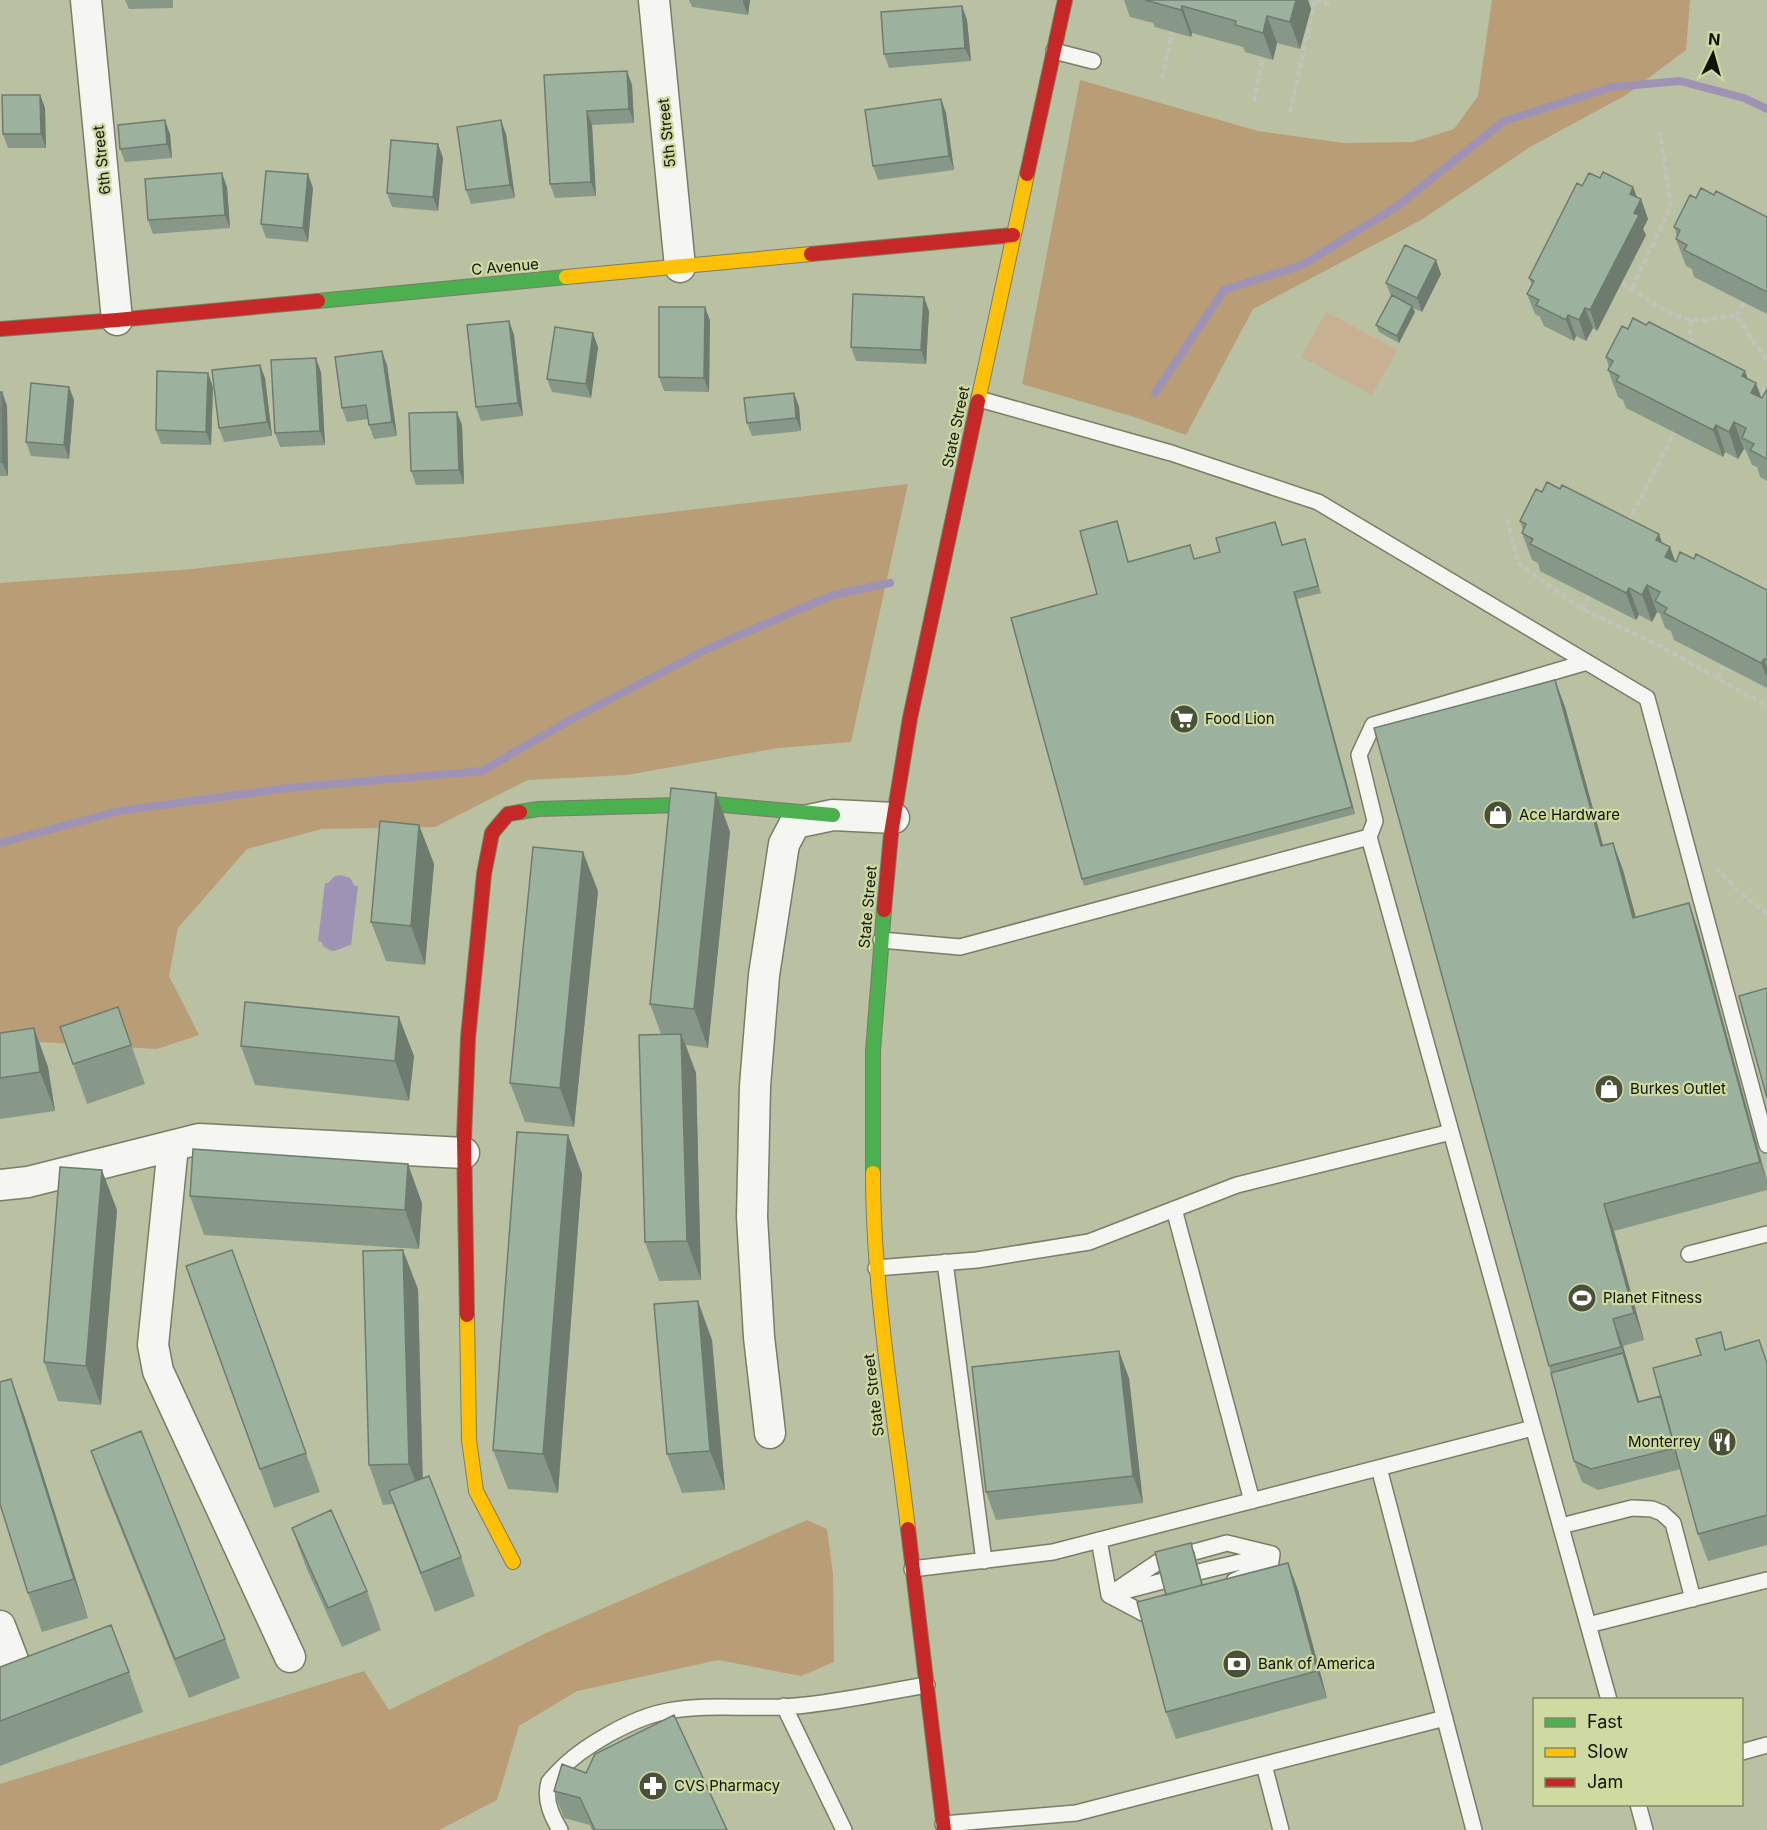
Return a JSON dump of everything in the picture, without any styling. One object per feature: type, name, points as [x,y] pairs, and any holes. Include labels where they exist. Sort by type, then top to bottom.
[{"type":"street","name":"6th Street","points":[[86,0],[117,320]]},
{"type":"street","name":"5th Street","points":[[654,0],[680,267]]},
{"type":"street","name":"State Street","points":[[943,1827],[876,1268],[872,1181],[873,1051],[881,940],[894,818],[919,669],[1065,0]]},
{"type":"street","name":"C Avenue","points":[[0,329],[1013,236]]},
{"type":"street","points":[[513,1562],[476,1491],[469,1440],[464,1153],[468,1038],[484,874],[492,833],[508,814],[538,808],[713,804],[894,818]]},
{"type":"street","points":[[770,1433],[759,1337],[752,1217],[755,1086],[764,975],[784,844],[795,823],[833,815]]},
{"type":"street","points":[[0,1185],[28,1182],[199,1139],[464,1153]]},
{"type":"street","points":[[172,1146],[153,1345],[158,1371],[290,1657]]},
{"type":"street","points":[[0,1626],[13,1660],[0,1666]]},
{"type":"lane","points":[[1054,51],[1093,60]]},
{"type":"lane","points":[[979,399],[1171,453],[1318,502],[1647,698],[1767,1145]]},
{"type":"lane","points":[[1587,662],[1373,725],[1359,755],[1375,821],[1369,837],[1608,1698]]},
{"type":"lane","points":[[881,940],[960,947],[1369,837]]},
{"type":"lane","points":[[876,1268],[977,1260],[1089,1242],[1237,1185],[1451,1132]]},
{"type":"lane","points":[[1174,1209],[1252,1501]]},
{"type":"lane","points":[[1689,1254],[1767,1234]]},
{"type":"lane","points":[[945,1262],[984,1561]]},
{"type":"lane","points":[[912,1569],[1053,1552],[1533,1428]]},
{"type":"lane","points":[[1379,1468],[1474,1830]]},
{"type":"lane","points":[[1561,1526],[1632,1508],[1652,1509],[1662,1513],[1673,1523],[1693,1599]]},
{"type":"lane","points":[[1099,1540],[1109,1595]]},
{"type":"lane","points":[[1109,1595],[1158,1562],[1227,1543],[1272,1554]]},
{"type":"lane","points":[[1198,1572],[1272,1554]]},
{"type":"lane","points":[[1225,1591],[1251,1573],[1272,1554]]},
{"type":"lane","points":[[1588,1625],[1767,1580]]},
{"type":"lane","points":[[1109,1595],[1163,1581]]},
{"type":"lane","points":[[1109,1595],[1139,1607],[1170,1609]]},
{"type":"lane","points":[[560,1830],[552,1818],[548,1796],[550,1781],[563,1766],[586,1748],[650,1716],[696,1708],[795,1706],[927,1685]]},
{"type":"lane","points":[[784,1706],[844,1830]]},
{"type":"lane","points":[[943,1827],[1076,1813],[1444,1718]]},
{"type":"lane","points":[[1743,1752],[1767,1745]]},
{"type":"lane","points":[[1264,1764],[1281,1830]]},
{"type":"lane","points":[[1639,1806],[1645,1830]]},
{"type":"path","points":[[1290,112],[1315,0],[1330,4]]},
{"type":"path","points":[[1162,79],[1172,32]]},
{"type":"path","points":[[1254,102],[1263,57]]},
{"type":"path","points":[[1632,288],[1671,207],[1660,132]]},
{"type":"path","points":[[1622,283],[1658,307],[1691,320],[1736,316]]},
{"type":"path","points":[[1736,316],[1744,302]]},
{"type":"path","points":[[1736,316],[1767,360]]},
{"type":"path","points":[[1691,320],[1690,337],[1700,354]]},
{"type":"path","points":[[1746,381],[1767,392]]},
{"type":"path","points":[[1626,527],[1675,432]]},
{"type":"path","points":[[1507,519],[1518,563],[1582,609],[1660,646],[1767,706]]},
{"type":"path","points":[[1758,598],[1767,581]]},
{"type":"path","points":[[1582,609],[1589,596]]},
{"type":"path","points":[[1717,678],[1723,666]]},
{"type":"path","points":[[1713,863],[1747,899],[1767,913]]},
{"type":"shaded area","points":[[1492,0],[1690,0],[1686,50],[1626,95],[1530,147],[1421,220],[1253,309],[1186,435],[1131,416],[1022,384],[1080,80],[1258,131],[1344,143],[1413,142],[1454,129],[1478,96]]},
{"type":"shaded area","points":[[1326,312],[1397,350],[1372,395],[1302,357]]},
{"type":"shaded area","points":[[908,484],[851,742],[778,748],[627,775],[528,780],[435,827],[322,829],[247,849],[178,928],[169,976],[199,1035],[157,1049],[39,1042],[0,1045],[0,583],[192,569]]},
{"type":"shaded area","points":[[341,875],[350,878],[355,886],[358,886],[351,945],[331,951],[318,941],[325,883]]},
{"type":"shaded area","points":[[807,1520],[827,1529],[833,1574],[834,1662],[801,1676],[718,1660],[577,1691],[519,1726],[497,1800],[439,1830],[0,1830],[0,1784],[364,1671],[389,1710],[544,1634]]},
{"type":"building","points":[[1145,0],[1296,0],[1290,22],[1267,16],[1263,33],[1235,25],[1236,21],[1182,6],[1181,10]]},
{"type":"building","points":[[962,6],[965,48],[884,54],[881,12]]},
{"type":"building","points":[[627,71],[629,109],[587,111],[591,182],[550,184],[544,75]]},
{"type":"building","points":[[2,95],[40,95],[41,134],[3,134]]},
{"type":"building","points":[[941,99],[949,156],[873,166],[865,110]]},
{"type":"building","points":[[165,120],[167,144],[120,149],[118,125]]},
{"type":"building","points":[[501,120],[510,185],[466,190],[457,127]]},
{"type":"building","points":[[391,140],[438,144],[433,197],[387,193]]},
{"type":"building","points":[[266,171],[308,174],[303,228],[261,224]]},
{"type":"building","points":[[1603,172],[1633,187],[1630,194],[1641,199],[1634,213],[1639,215],[1590,310],[1585,308],[1579,320],[1568,315],[1566,320],[1536,305],[1539,300],[1527,294],[1534,281],[1529,278],[1577,183],[1582,186],[1589,173],[1600,178]]},
{"type":"building","points":[[222,173],[225,215],[148,220],[145,179]]},
{"type":"building","points":[[1701,188],[1714,195],[1716,191],[1767,217],[1767,292],[1684,250],[1687,245],[1676,239],[1680,230],[1674,227],[1690,195],[1696,198]]},
{"type":"building","points":[[1405,245],[1436,260],[1417,298],[1386,283]]},
{"type":"building","points":[[853,294],[924,297],[921,350],[851,347]]},
{"type":"building","points":[[1392,295],[1412,306],[1397,336],[1376,325]]},
{"type":"building","points":[[659,307],[705,307],[704,378],[659,377]]},
{"type":"building","points":[[1633,318],[1646,325],[1649,322],[1745,371],[1742,376],[1756,383],[1751,393],[1762,398],[1767,389],[1767,459],[1750,450],[1754,444],[1742,438],[1746,428],[1734,422],[1729,432],[1716,425],[1713,430],[1616,381],[1619,376],[1608,370],[1613,361],[1606,357],[1622,326],[1628,329]]},
{"type":"building","points":[[509,321],[518,403],[476,407],[467,325]]},
{"type":"building","points":[[555,327],[593,333],[586,384],[547,379]]},
{"type":"building","points":[[382,351],[392,422],[369,425],[366,405],[342,408],[335,357]]},
{"type":"building","points":[[316,358],[320,431],[275,433],[271,360]]},
{"type":"building","points":[[260,365],[267,422],[219,428],[212,370]]},
{"type":"building","points":[[157,371],[208,373],[206,432],[156,430]]},
{"type":"building","points":[[31,383],[69,387],[64,445],[26,442]]},
{"type":"building","points":[[0,392],[2,392],[2,462],[0,462]]},
{"type":"building","points":[[794,393],[796,418],[747,423],[744,398]]},
{"type":"building","points":[[457,412],[459,470],[411,471],[409,413]]},
{"type":"building","points":[[1547,482],[1560,489],[1562,485],[1659,534],[1656,540],[1670,547],[1665,557],[1676,562],[1680,552],[1694,559],[1696,554],[1767,590],[1767,660],[1764,659],[1761,663],[1664,613],[1667,608],[1655,601],[1660,592],[1647,585],[1642,595],[1629,588],[1626,593],[1530,544],[1533,539],[1522,533],[1526,524],[1520,521],[1536,489],[1542,492]]},
{"type":"building","name":"Food Lion","points":[[1117,521],[1128,562],[1190,545],[1194,559],[1220,552],[1216,538],[1275,522],[1282,545],[1305,539],[1318,586],[1294,592],[1352,807],[1082,879],[1011,618],[1097,594],[1080,531]]},
{"type":"building","points":[[1555,680],[1601,846],[1613,843],[1633,918],[1689,903],[1760,1162],[1604,1204],[1634,1313],[1613,1319],[1621,1347],[1549,1366],[1374,728]]},
{"type":"building","points":[[671,788],[716,793],[694,1009],[650,1004]]},
{"type":"building","points":[[380,821],[419,825],[411,926],[371,922]]},
{"type":"building","points":[[533,847],[583,852],[560,1088],[510,1083]]},
{"type":"building","points":[[1767,988],[1767,1098],[1739,996]]},
{"type":"building","points":[[245,1002],[399,1017],[395,1061],[241,1046]]},
{"type":"building","points":[[118,1007],[131,1045],[73,1064],[60,1027]]},
{"type":"building","points":[[34,1028],[40,1072],[0,1078],[0,1033]]},
{"type":"building","points":[[681,1034],[687,1241],[645,1242],[639,1035]]},
{"type":"building","points":[[517,1132],[568,1135],[543,1454],[493,1450]]},
{"type":"building","points":[[193,1149],[408,1164],[405,1210],[190,1196]]},
{"type":"building","points":[[60,1167],[102,1170],[86,1366],[44,1362]]},
{"type":"building","points":[[232,1250],[306,1453],[260,1469],[186,1266]]},
{"type":"building","points":[[403,1250],[409,1464],[369,1465],[363,1251]]},
{"type":"building","points":[[698,1301],[710,1451],[667,1454],[654,1304]]},
{"type":"building","name":"Monterrey","points":[[1721,1332],[1725,1350],[1759,1340],[1767,1363],[1767,1515],[1698,1534],[1653,1368],[1701,1355],[1696,1339]]},
{"type":"building","points":[[1119,1351],[1133,1476],[986,1492],[972,1367]]},
{"type":"building","points":[[1623,1353],[1638,1402],[1661,1396],[1675,1448],[1591,1469],[1574,1461],[1551,1373]]},
{"type":"building","points":[[11,1379],[74,1579],[28,1593],[0,1504],[0,1382]]},
{"type":"building","points":[[141,1431],[225,1639],[175,1659],[91,1451]]},
{"type":"building","points":[[429,1476],[461,1557],[421,1573],[389,1491]]},
{"type":"building","points":[[331,1510],[367,1591],[328,1608],[292,1528]]},
{"type":"building","points":[[1191,1543],[1202,1585],[1166,1595],[1155,1552]]},
{"type":"building","name":"Bank of America","points":[[1288,1563],[1317,1671],[1166,1712],[1137,1602]]},
{"type":"building","points":[[111,1625],[129,1672],[0,1721],[0,1667]]},
{"type":"building","name":"CVS Pharmacy","points":[[674,1715],[727,1830],[595,1830],[580,1798],[554,1791],[562,1764],[586,1773],[595,1754]]},
{"type":"waterway","points":[[1155,393],[1224,290],[1302,265],[1396,207],[1504,121],[1612,87],[1680,81],[1744,98],[1767,109]]},
{"type":"waterway","points":[[0,843],[119,811],[288,788],[482,771],[572,719],[707,649],[833,595],[890,583]]},
{"type":"traffic: fast","points":[[318,301],[566,277]]},
{"type":"traffic: fast","points":[[520,812],[538,809],[713,804],[833,815]]},
{"type":"traffic: fast","points":[[873,1173],[873,1051],[884,910]]},
{"type":"traffic: slow","points":[[978,401],[1027,174]]},
{"type":"traffic: slow","points":[[566,277],[811,254]]},
{"type":"traffic: slow","points":[[873,1173],[880,1307],[908,1529]]},
{"type":"traffic: slow","points":[[467,1315],[469,1440],[476,1491],[513,1562]]},
{"type":"traffic: jam","points":[[1027,174],[1065,0]]},
{"type":"traffic: jam","points":[[811,254],[1013,235]]},
{"type":"traffic: jam","points":[[0,329],[318,301]]},
{"type":"traffic: jam","points":[[884,910],[891,834],[910,718],[978,401]]},
{"type":"traffic: jam","points":[[467,1315],[464,1138],[468,1038],[484,874],[492,833],[508,814],[520,812]]},
{"type":"traffic: jam","points":[[908,1529],[944,1830]]},
{"type":"place","name":"Food Lion","points":[[1184,719]]},
{"type":"place","name":"Ace Hardware","points":[[1498,815]]},
{"type":"place","name":"Burkes Outlet","points":[[1609,1089]]},
{"type":"place","name":"Planet Fitness","points":[[1582,1298]]},
{"type":"place","name":"Monterrey","points":[[1722,1442]]},
{"type":"place","name":"Bank of America","points":[[1237,1664]]},
{"type":"place","name":"CVS Pharmacy","points":[[653,1786]]}]
